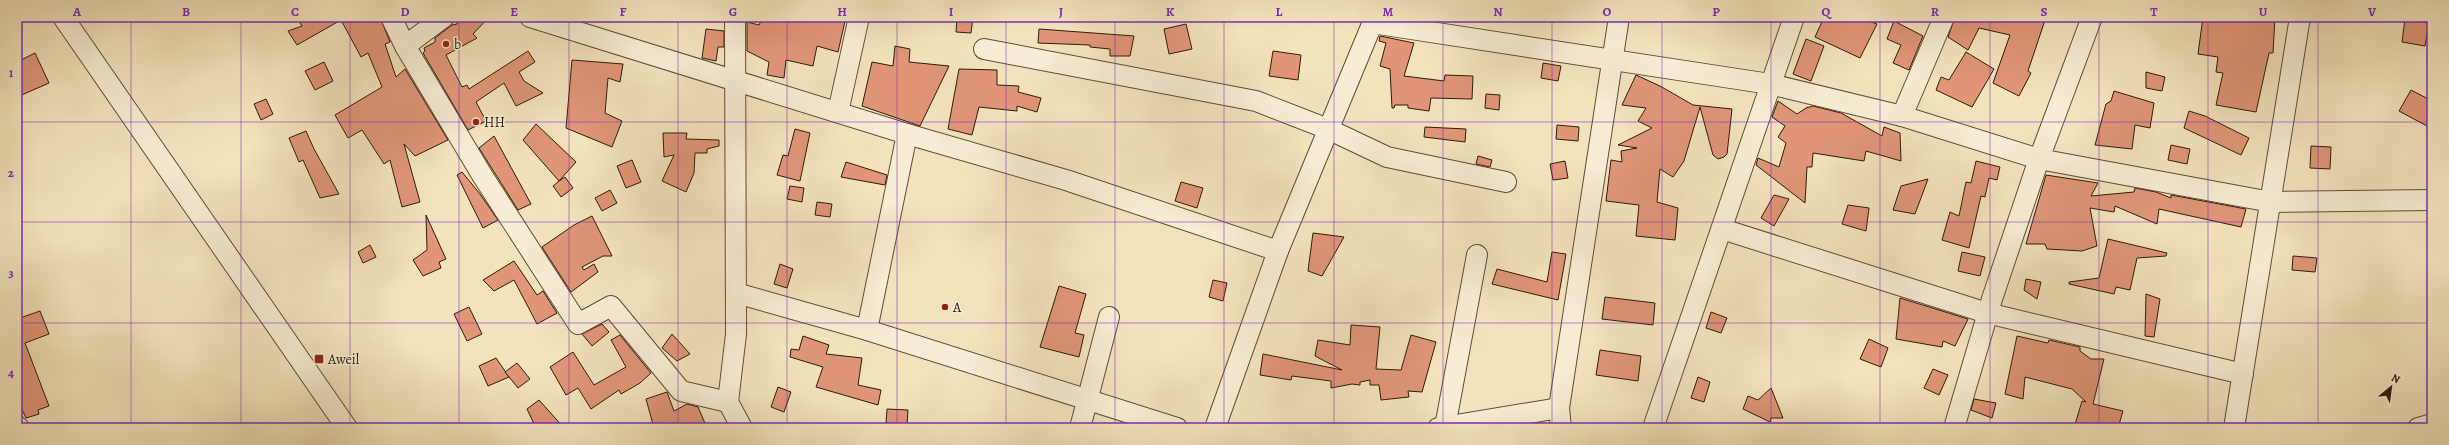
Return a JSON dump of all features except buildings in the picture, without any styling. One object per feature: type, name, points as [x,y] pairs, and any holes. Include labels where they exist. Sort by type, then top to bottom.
[{"type":"street","points":[[62,17],[347,428]]},
{"type":"street","points":[[391,17],[405,46],[502,207],[578,324],[611,306],[681,391],[728,402]]},
{"type":"street","points":[[405,46],[444,17]]},
{"type":"street","points":[[530,17],[907,134],[1066,180],[1278,251]]},
{"type":"street","points":[[735,17],[733,81],[736,334],[728,402],[742,428]]},
{"type":"street","points":[[838,112],[859,17]]},
{"type":"street","points":[[1561,428],[1559,408],[1619,17]]},
{"type":"street","points":[[1653,428],[1794,17]]},
{"type":"street","points":[[1902,116],[1944,17]]},
{"type":"street","points":[[1954,428],[1988,313],[2039,159],[2092,17]]},
{"type":"street","points":[[2234,428],[2300,17]]},
{"type":"street","points":[[1215,428],[1278,251],[1373,20],[1612,60],[1770,84],[1902,116],[2039,159],[2271,202],[2432,200]]},
{"type":"street","points":[[984,49],[1256,101],[1328,129],[1387,157],[1506,182]]},
{"type":"street","points":[[867,330],[907,134]]},
{"type":"street","points":[[1722,229],[1988,313],[2243,374]]},
{"type":"street","points":[[1477,255],[1442,427],[1559,408]]},
{"type":"street","points":[[736,293],[867,330],[1088,398],[1177,428]]},
{"type":"street","points":[[1080,428],[1109,317]]},
{"type":"street","points":[[2418,428],[2432,424]]},
{"type":"place","name":"b","points":[[446,44]]},
{"type":"place","name":"HH","points":[[476,122]]},
{"type":"place","name":"A","points":[[945,307]]},
{"type":"place","name":"Aweil","points":[[319,359]]}]
